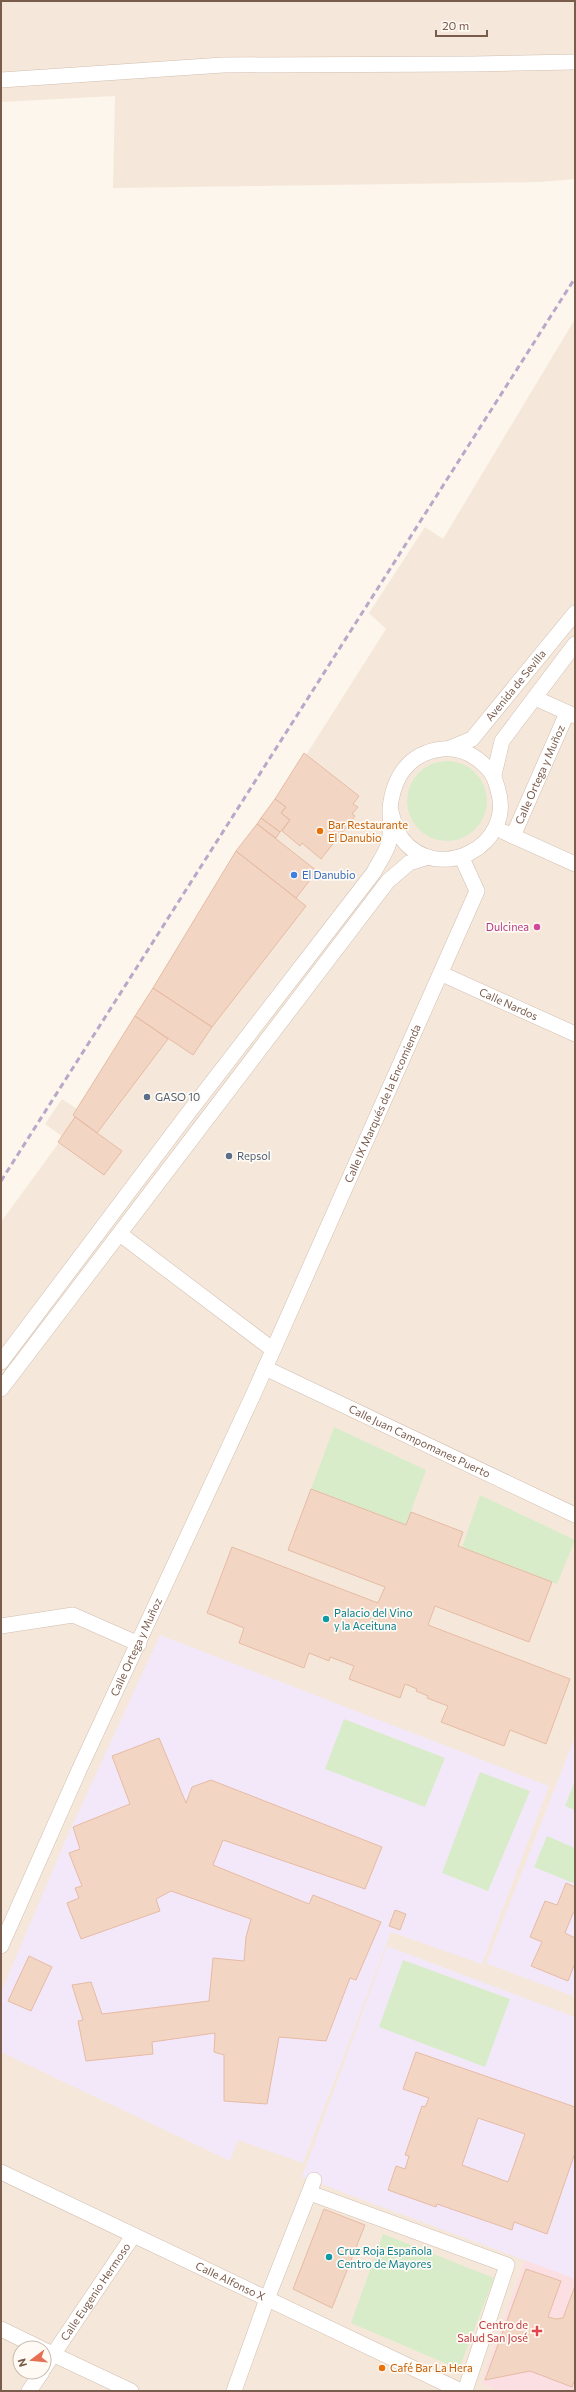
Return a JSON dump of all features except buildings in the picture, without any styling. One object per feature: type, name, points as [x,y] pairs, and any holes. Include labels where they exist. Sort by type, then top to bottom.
[{"type":"street","points":[[1,80],[223,65],[575,62]]},
{"type":"street","name":"Avenida de Sevilla","points":[[450,748],[472,739],[575,613]]},
{"type":"street","name":"Avenida de Sevilla","points":[[494,775],[502,741],[575,644]]},
{"type":"street","points":[[535,698],[571,715]]},
{"type":"street","name":"Calle Ortega y Muñoz","points":[[513,836],[571,715]]},
{"type":"street","points":[[1,1362],[186,1116],[374,872],[389,844],[390,808],[394,783],[405,767],[413,759],[430,751],[450,748],[468,753],[481,761],[494,775],[501,800],[500,820],[496,829],[480,849],[462,858],[443,860],[428,857],[411,848],[402,839],[395,827],[390,808]]},
{"type":"street","points":[[496,829],[575,864]]},
{"type":"street","points":[[1,1389],[388,881],[409,863],[428,857]]},
{"type":"street","name":"Calle IX Marqués de la Encomienda","points":[[272,1350],[381,1103],[442,974],[477,891],[462,858]]},
{"type":"street","name":"Calle Nardos","points":[[442,974],[575,1034]]},
{"type":"street","points":[[120,1234],[272,1350]]},
{"type":"street","name":"Calle Ortega y Muñoz","points":[[1,1946],[80,1768],[139,1644],[272,1350]]},
{"type":"street","name":"Calle Juan Campomanes Puerto","points":[[264,1368],[575,1515]]},
{"type":"street","points":[[1,1626],[73,1615],[139,1644]]},
{"type":"street","name":"Calle Alfonso X","points":[[1,2172],[267,2300],[461,2391]]},
{"type":"street","points":[[234,2391],[267,2300],[312,2187],[507,2265],[465,2391]]},
{"type":"street","name":"Calle Eugenio Hermoso","points":[[52,2342],[133,2236]]},
{"type":"street","points":[[1,2329],[23,2340]]},
{"type":"street","points":[[52,2354],[131,2391]]},
{"type":"street","points":[[29,2391],[37,2380]]},
{"type":"shaded area","points":[[1,1],[575,1],[575,179],[540,182],[113,188],[115,96],[1,102]]},
{"type":"shaded area","points":[[575,319],[575,2391],[1,2391],[1,1222],[63,1137],[45,1124],[62,1099],[82,1112],[165,990],[242,856],[386,629],[369,613],[425,527],[443,539]]},
{"type":"shaded area","points":[[160,1635],[549,1786],[482,1964],[391,1932],[303,2163],[238,2140],[230,2161],[1,2052],[1,1992],[67,1837]]},
{"type":"shaded area","points":[[575,1737],[575,1997],[486,1963]]},
{"type":"shaded area","points":[[387,1946],[575,2017],[575,2279],[302,2177]]},
{"type":"shaded area","name":"Centro de Salud San José","points":[[525,2260],[575,2279],[575,2391],[498,2391],[481,2383]]},
{"type":"green space","points":[[447,761],[462,764],[475,773],[484,786],[487,801],[484,816],[475,829],[462,838],[447,841],[432,838],[419,829],[410,816],[407,801],[410,786],[419,773],[432,764]]},
{"type":"green space","points":[[334,1427],[426,1470],[406,1525],[311,1489]]},
{"type":"green space","points":[[480,1495],[575,1540],[557,1584],[462,1548]]},
{"type":"green space","points":[[344,1719],[445,1758],[425,1807],[325,1769]]},
{"type":"green space","points":[[480,1772],[530,1791],[488,1891],[442,1873]]},
{"type":"green space","points":[[575,1781],[575,1810],[565,1806]]},
{"type":"green space","points":[[547,1836],[575,1848],[575,1884],[534,1867]]},
{"type":"green space","points":[[403,1960],[510,1999],[485,2067],[379,2027]]},
{"type":"green space","points":[[383,2234],[494,2278],[459,2369],[351,2323]]},
{"type":"railway","points":[[1,1181],[575,278]]},
{"type":"place","name":"Bar Restaurante El Danubio","points":[[320,831]]},
{"type":"place","name":"El Danubio","points":[[294,875]]},
{"type":"place","name":"Dulcinea","points":[[537,927]]},
{"type":"place","name":"GASO 10","points":[[147,1097]]},
{"type":"place","name":"Repsol","points":[[229,1156]]},
{"type":"place","name":"Palacio del Vino y la Aceituna","points":[[326,1619]]},
{"type":"place","name":"Cruz Roja Española Centro de Mayores","points":[[329,2257]]},
{"type":"place","name":"Centro de Salud San José","points":[[537,2331]]},
{"type":"place","name":"Café Bar La Hera","points":[[382,2368]]}]
